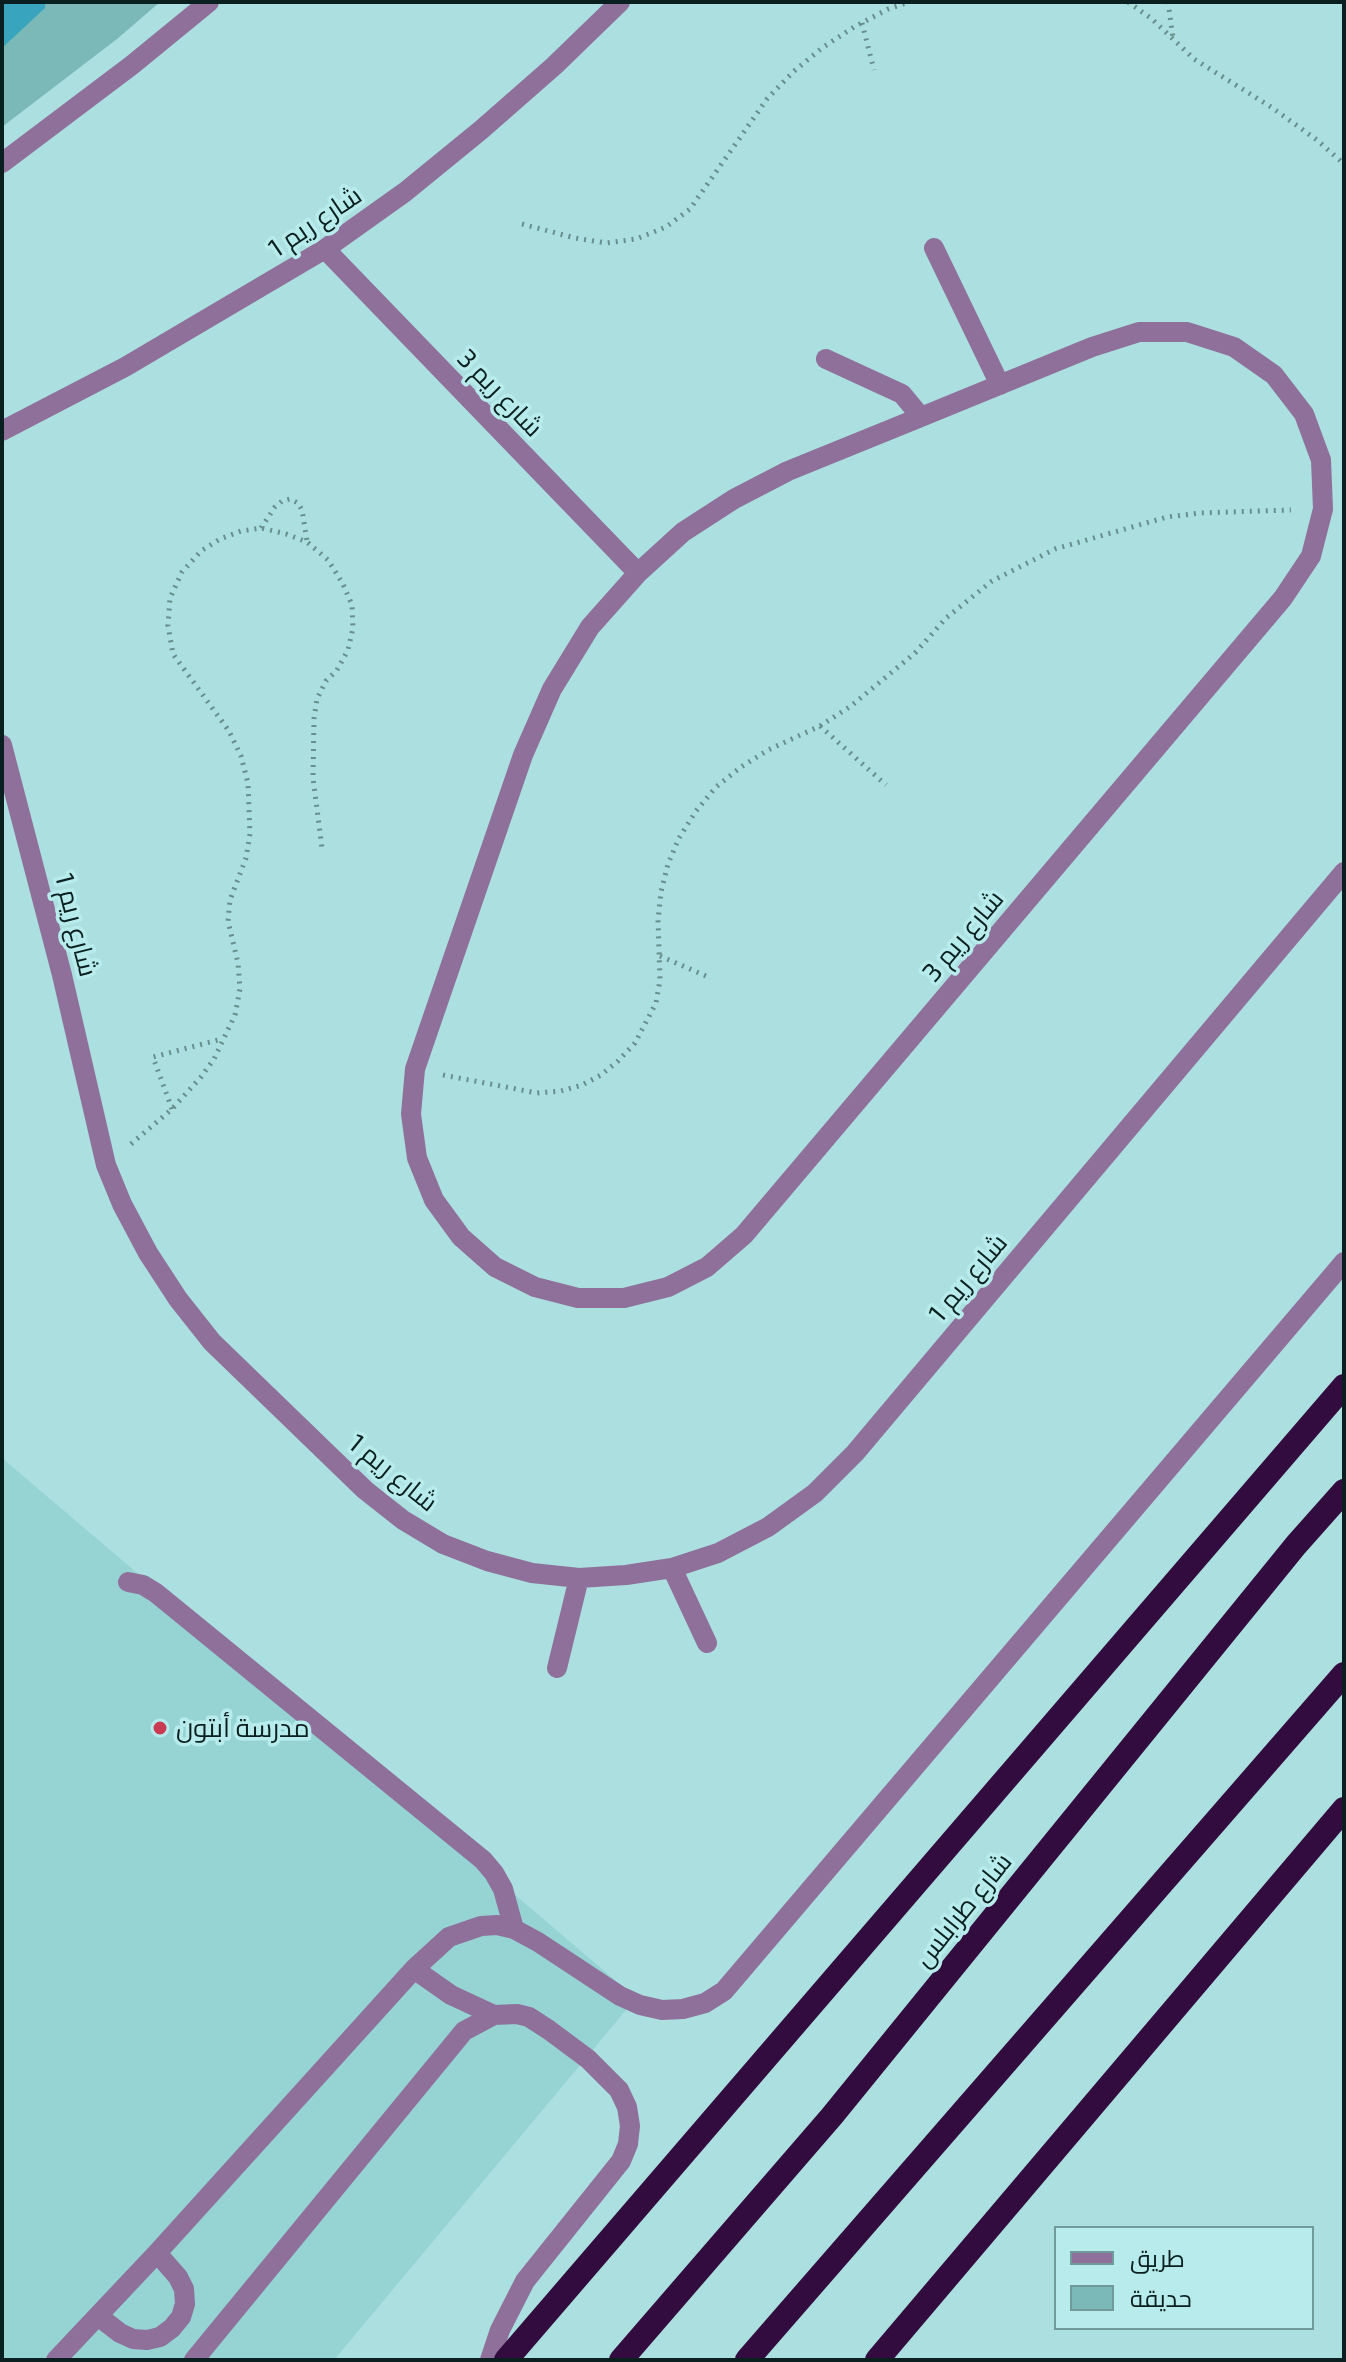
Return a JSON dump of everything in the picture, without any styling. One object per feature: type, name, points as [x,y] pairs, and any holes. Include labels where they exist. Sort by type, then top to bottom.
[{"type":"highway","points":[[506,2360],[1344,1386]]},
{"type":"highway","name":"شارع طرابلس","points":[[621,2360],[832,2116],[1296,1545],[1344,1491]]},
{"type":"highway","points":[[747,2360],[1344,1674]]},
{"type":"highway","points":[[877,2360],[1344,1809]]},
{"type":"street","points":[[2,163],[132,65],[209,2]]},
{"type":"street","name":"شارع ريم 1","points":[[2,431],[125,367],[325,249],[405,192],[481,130],[620,2]]},
{"type":"street","points":[[934,248],[1000,385]]},
{"type":"street","name":"شارع ريم 3","points":[[325,249],[638,573]]},
{"type":"street","name":"شارع ريم 3","points":[[1139,332],[1187,332],[1234,347],[1274,375],[1304,414],[1321,460],[1323,509],[1311,556],[1283,598],[744,1235],[707,1267],[668,1287],[624,1298],[578,1298],[535,1287],[495,1267],[461,1237],[434,1200],[417,1158],[411,1114],[415,1069],[523,755],[552,689],[590,627],[638,573],[683,532],[734,499],[788,471],[1000,385],[1092,347],[1139,332]]},
{"type":"street","points":[[826,359],[902,394],[921,417]]},
{"type":"street","name":"شارع ريم 1","points":[[2,745],[55,947],[106,1165],[148,1253],[178,1299],[212,1342],[365,1490],[403,1520],[443,1544],[487,1561],[532,1573],[579,1578],[672,1568],[718,1553],[768,1527],[815,1493],[855,1453],[1344,872]]},
{"type":"street","points":[[61,2359],[414,1969],[449,1937],[464,1930],[497,1925],[514,1929],[620,1996],[662,2010],[705,2003],[724,1991],[1344,1262]]},
{"type":"street","points":[[672,1568],[707,1643]]},
{"type":"street","points":[[557,1668],[579,1578]]},
{"type":"street","points":[[128,1582],[143,1585],[156,1593],[483,1860],[503,1889],[514,1929]]},
{"type":"street","points":[[414,1969],[451,1995],[494,2015]]},
{"type":"street","points":[[194,2360],[459,2037],[479,2021],[494,2015],[517,2014],[529,2017],[588,2059],[619,2090],[627,2107],[630,2126],[628,2144],[621,2161],[525,2281],[500,2330],[490,2360]]},
{"type":"street","points":[[98,2316],[133,2339],[160,2337],[172,2328],[181,2317],[185,2304],[184,2289],[178,2277],[157,2253]]},
{"type":"path","points":[[522,224],[606,243],[636,239],[666,227],[690,209],[767,99],[793,72],[822,48],[862,23],[909,2]]},
{"type":"path","points":[[1128,2],[1152,19],[1194,59],[1283,115],[1344,164]]},
{"type":"path","points":[[1168,2],[1173,39]]},
{"type":"path","points":[[862,23],[874,70]]},
{"type":"path","points":[[261,528],[275,507],[290,499],[298,503],[302,510],[307,542]]},
{"type":"path","points":[[415,1069],[537,1093],[582,1085],[618,1061],[635,1043],[656,1003],[660,980],[658,920],[661,892],[674,851],[696,811],[716,787],[741,767],[768,750],[820,726],[851,706],[915,653],[968,598],[1017,566],[1055,549],[1167,517],[1323,509]]},
{"type":"path","points":[[106,1165],[172,1109],[201,1077],[235,1015],[240,989],[238,963],[228,921],[230,900],[246,858],[250,834],[248,783],[241,756],[229,731],[173,654],[168,626],[170,598],[182,572],[201,551],[241,531],[261,528],[307,542],[328,560],[352,605],[353,628],[348,650],[317,699],[314,719],[313,778],[322,848]]},
{"type":"path","points":[[820,726],[886,785]]},
{"type":"path","points":[[660,956],[706,976]]},
{"type":"path","points":[[172,1109],[153,1057],[224,1039]]},
{"type":"shaded area","name":"مدرسة أبتون","points":[[2,1458],[636,1998],[334,2360],[2,2360]]},
{"type":"green space","points":[[2,2],[160,2],[2,127]]},
{"type":"building","points":[[2,2],[45,2],[45,8],[2,48]]},
{"type":"place","name":"مدرسة أبتون","points":[[160,1728]]}]
